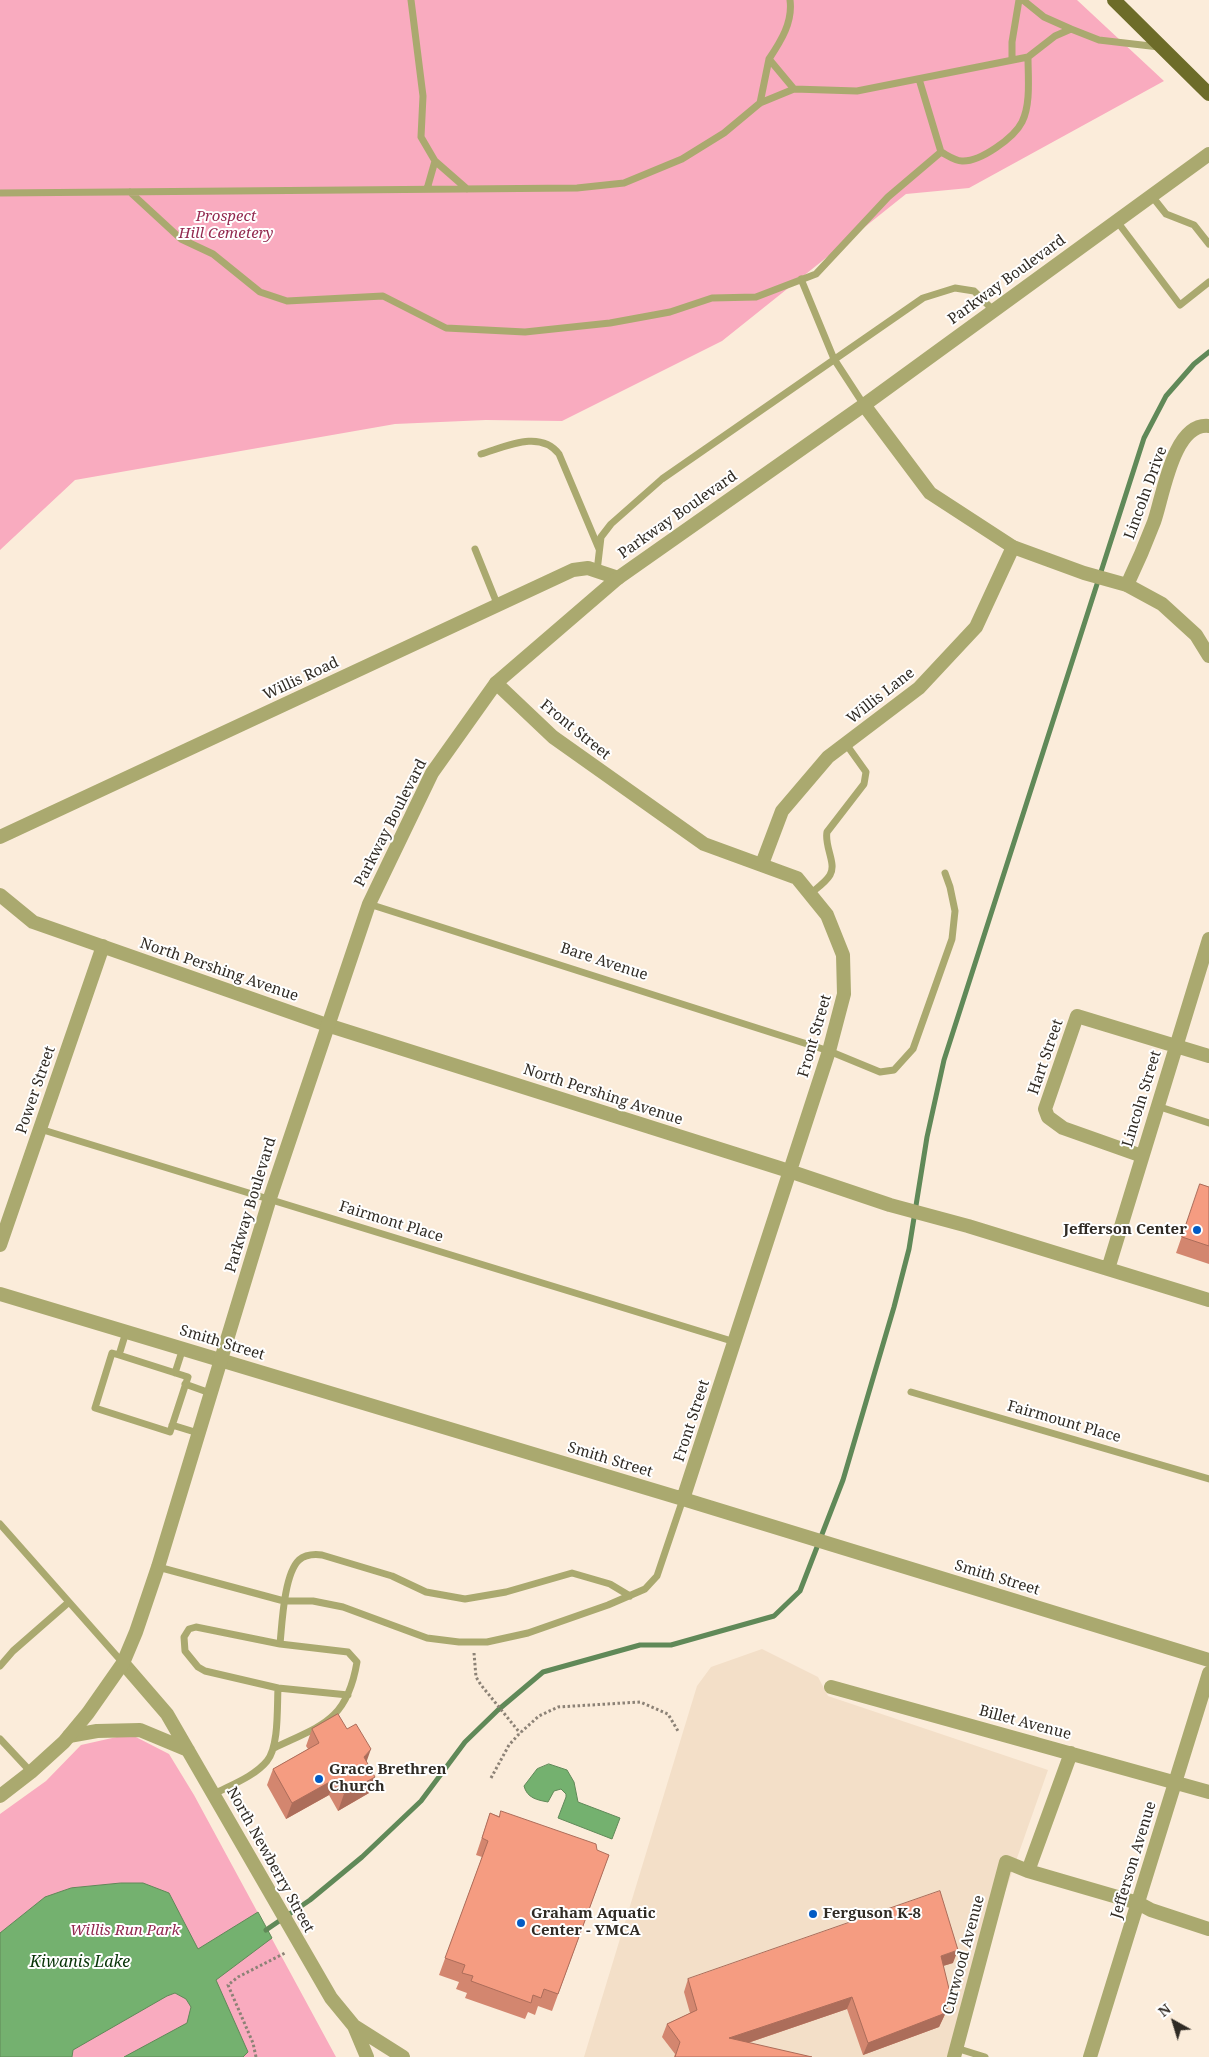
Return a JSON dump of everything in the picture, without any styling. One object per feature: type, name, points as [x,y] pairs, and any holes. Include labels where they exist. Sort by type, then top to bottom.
[{"type":"main road","points":[[1114,0],[1209,94]]},
{"type":"street","name":"Parkway Boulevard","points":[[0,1796],[31,1772],[69,1736],[88,1714],[123,1663],[136,1632],[158,1567],[270,1198],[368,904],[432,773],[496,683],[618,578],[864,405],[1209,154]]},
{"type":"street","points":[[864,405],[930,493],[1013,546],[1084,573],[1128,586],[1162,604],[1196,635],[1209,656]]},
{"type":"street","name":"Lincoln Drive","points":[[1128,586],[1155,520],[1165,480],[1178,450],[1192,429],[1199,426],[1209,426]]},
{"type":"street","name":"Willis Lane","points":[[762,864],[782,811],[828,757],[919,688],[976,627],[1013,546]]},
{"type":"street","name":"Willis Road","points":[[0,838],[573,570],[588,568],[618,578]]},
{"type":"street","name":"Front Street","points":[[496,683],[553,737],[704,844],[797,878],[827,915],[843,954],[844,994],[829,1051],[683,1499]]},
{"type":"street","name":"North Pershing Avenue","points":[[0,894],[34,922],[327,1025],[790,1171],[890,1205],[968,1226],[1209,1300]]},
{"type":"street","name":"Lincoln Street","points":[[1108,1269],[1209,939]]},
{"type":"street","name":"Power Street","points":[[0,1245],[103,946]]},
{"type":"street","name":"Hart Street","points":[[1142,1156],[1063,1128],[1048,1117],[1045,1109],[1077,1016],[1176,1045]]},
{"type":"street","points":[[1176,1045],[1209,1056]]},
{"type":"street","name":"Smith Street","points":[[0,1294],[683,1499],[1209,1660]]},
{"type":"street","name":"North Newberry Street","points":[[123,1663],[167,1714],[294,1937],[331,1998],[354,2026],[403,2057]]},
{"type":"street","name":"Jefferson Avenue","points":[[1090,2057],[1209,1673]]},
{"type":"street","name":"Billet Avenue","points":[[831,1687],[1209,1792]]},
{"type":"street","points":[[69,1736],[97,1731],[140,1730],[188,1750]]},
{"type":"street","points":[[1071,1753],[1028,1872],[1138,1903],[1151,1910],[1209,1928]]},
{"type":"street","name":"Curwood Avenue","points":[[952,2054],[1006,1862],[1028,1872]]},
{"type":"street","points":[[354,2026],[367,2057]]},
{"type":"lane","points":[[411,0],[423,96],[421,137],[435,161],[467,189]]},
{"type":"lane","points":[[760,103],[769,59],[783,38],[792,12],[790,0]]},
{"type":"lane","points":[[1012,60],[1012,42],[1019,0]]},
{"type":"lane","points":[[1023,0],[1044,17],[1099,40],[1162,48]]},
{"type":"lane","points":[[0,193],[577,188],[624,183],[682,159],[724,134],[760,103],[794,89],[857,91],[1028,57],[1055,36],[1071,29]]},
{"type":"lane","points":[[918,79],[941,152],[960,161],[971,160],[1000,146],[1015,133],[1023,122],[1027,108],[1028,57]]},
{"type":"lane","points":[[769,59],[794,89]]},
{"type":"lane","points":[[130,192],[181,239],[213,254],[260,292],[287,302],[383,296],[446,328],[525,332],[610,323],[670,312],[712,298],[756,297],[816,274],[888,197],[941,152]]},
{"type":"lane","points":[[427,189],[435,161]]},
{"type":"lane","points":[[1151,195],[1166,214],[1194,225],[1209,244]]},
{"type":"lane","points":[[1116,220],[1180,305],[1209,282]]},
{"type":"lane","points":[[801,279],[834,359],[864,405]]},
{"type":"lane","points":[[597,571],[601,537],[610,524],[662,479],[923,298],[955,288],[974,291],[993,310]]},
{"type":"lane","points":[[481,454],[527,441],[542,441],[550,444],[559,454],[599,550]]},
{"type":"lane","points":[[474,549],[498,606]]},
{"type":"lane","points":[[810,894],[830,876],[833,869],[825,838],[826,832],[864,784],[867,777],[866,772],[846,744]]},
{"type":"lane","name":"Bare Avenue","points":[[368,904],[829,1051],[880,1072],[894,1070],[913,1049],[952,939],[955,911],[945,873]]},
{"type":"lane","points":[[1157,1106],[1209,1123]]},
{"type":"lane","name":"Fairmont Place","points":[[40,1129],[735,1342]]},
{"type":"lane","points":[[119,1355],[126,1332]]},
{"type":"lane","points":[[175,1373],[183,1348]]},
{"type":"lane","points":[[112,1353],[175,1373],[188,1377],[170,1432],[95,1408],[112,1353]]},
{"type":"lane","points":[[185,1384],[210,1393]]},
{"type":"lane","name":"Fairmount Place","points":[[911,1392],[1209,1479]]},
{"type":"lane","points":[[172,1425],[198,1433]]},
{"type":"lane","points":[[158,1567],[284,1600],[313,1601],[343,1607],[427,1638],[459,1642],[487,1642],[528,1633],[645,1589],[657,1576],[683,1499]]},
{"type":"lane","points":[[0,1524],[123,1663]]},
{"type":"lane","points":[[280,1644],[284,1600],[294,1569],[298,1561],[312,1554],[392,1576],[426,1592],[465,1599],[506,1592],[572,1572],[610,1584],[630,1596]]},
{"type":"lane","points":[[0,1666],[13,1651],[69,1602]]},
{"type":"lane","points":[[274,1748],[337,1714],[348,1695],[357,1662],[348,1652],[280,1644],[196,1626],[188,1629],[184,1637],[185,1651],[190,1660],[205,1671],[278,1688],[348,1695]]},
{"type":"lane","points":[[214,1794],[254,1772],[268,1761],[274,1748],[278,1688]]},
{"type":"lane","points":[[0,1740],[31,1772]]},
{"type":"lane","points":[[952,2054],[986,2057]]},
{"type":"path","points":[[474,1642],[476,1677],[491,1700],[520,1733]]},
{"type":"path","points":[[491,1778],[509,1745],[520,1733],[539,1716],[558,1707],[640,1702],[668,1714],[678,1731]]},
{"type":"path","points":[[256,2057],[253,2043],[228,1985],[238,1977],[284,1953]]},
{"type":"shaded area","name":"Ferguson K-8","points":[[762,1649],[818,1677],[828,1696],[1048,1770],[947,2057],[584,2057],[697,1686],[711,1667]]},
{"type":"green space","name":"Prospect Hill Cemetery","points":[[0,0],[1077,0],[1164,81],[969,188],[906,194],[722,341],[562,421],[486,420],[395,424],[75,480],[0,550]]},
{"type":"green space","name":"Willis Run Park","points":[[130,1734],[169,1754],[194,1795],[336,2057],[0,2057],[0,1814],[46,1781],[81,1745]]},
{"type":"water","points":[[549,1764],[567,1770],[574,1782],[578,1802],[620,1818],[612,1839],[558,1818],[566,1797],[566,1794],[561,1789],[554,1791],[548,1802],[536,1799],[527,1793],[524,1786],[537,1769]]},
{"type":"water","name":"Kiwanis Lake","points":[[121,1883],[143,1883],[169,1893],[198,1949],[258,1912],[272,1938],[216,1980],[248,2052],[243,2057],[124,2057],[187,2023],[191,2007],[186,1999],[175,1993],[73,2050],[72,2057],[0,2057],[0,1933],[45,1897],[71,1888]]},
{"type":"building","name":"Jefferson Center","points":[[1200,1184],[1209,1187],[1209,1246],[1182,1237]]},
{"type":"building","name":"Grace Brethren Church","points":[[338,1714],[347,1729],[356,1724],[371,1749],[364,1757],[375,1777],[344,1794],[335,1779],[292,1803],[273,1769],[319,1743],[312,1729]]},
{"type":"building","name":"Graham Aquatic Center - YMCA","points":[[501,1811],[596,1844],[597,1850],[609,1855],[558,1994],[544,1989],[541,1998],[533,1995],[531,2003],[471,1981],[473,1976],[462,1973],[465,1965],[445,1958],[488,1841],[482,1838],[490,1813],[499,1817]]},
{"type":"building","points":[[940,1891],[958,1950],[941,1956],[951,1997],[943,2014],[868,2043],[852,1997],[729,2038],[812,2057],[675,2057],[680,2042],[667,2024],[697,2010],[688,1979]]},
{"type":"waterway","points":[[266,1930],[310,1900],[362,1857],[421,1801],[465,1742],[498,1710],[543,1672],[640,1645],[671,1645],[774,1616],[800,1591],[843,1480],[894,1307],[909,1249],[927,1137],[944,1060],[1144,438],[1166,396],[1194,364],[1209,352]]},
{"type":"place","name":"Jefferson Center","points":[[1197,1230]]},
{"type":"place","name":"Grace Brethren Church","points":[[319,1779]]},
{"type":"place","name":"Ferguson K-8","points":[[813,1914]]},
{"type":"place","name":"Graham Aquatic Center - YMCA","points":[[521,1923]]}]
